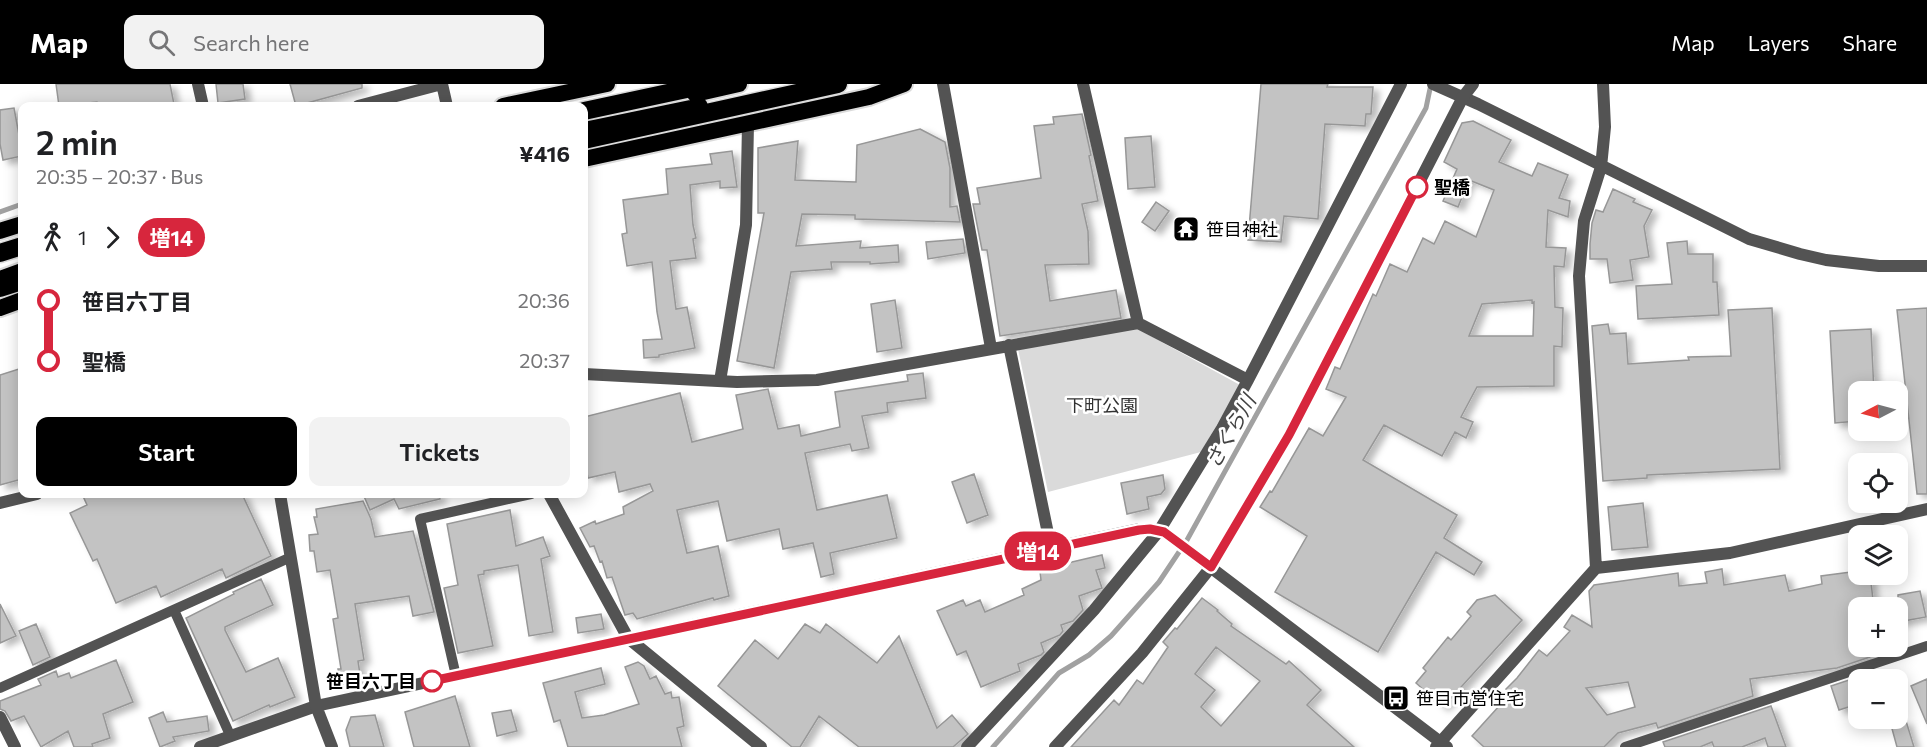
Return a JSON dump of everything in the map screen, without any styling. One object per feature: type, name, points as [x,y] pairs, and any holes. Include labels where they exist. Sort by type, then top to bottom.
[{"type":"highway","points":[[522,102],[607,84]]},
{"type":"highway","points":[[588,110],[710,84]]},
{"type":"highway","points":[[588,119],[739,84]]},
{"type":"highway","points":[[588,129],[644,116],[792,89],[836,84]]},
{"type":"highway","points":[[588,139],[836,84]]},
{"type":"highway","points":[[588,158],[869,97],[904,84]]},
{"type":"highway","points":[[0,231],[18,225]]},
{"type":"highway","points":[[0,253],[18,247]]},
{"type":"highway","points":[[0,267],[18,261]]},
{"type":"highway","points":[[0,279],[18,272]]},
{"type":"highway","points":[[0,288],[18,282]]},
{"type":"highway","points":[[0,308],[18,301]]},
{"type":"street","points":[[198,84],[202,102]]},
{"type":"street","points":[[373,102],[442,84],[446,102]]},
{"type":"street","points":[[943,84],[991,348]]},
{"type":"street","points":[[1083,84],[1138,323]]},
{"type":"street","points":[[968,747],[1094,610],[1161,532],[1248,380],[1401,84]]},
{"type":"street","points":[[1055,747],[1142,653],[1211,567],[1289,435],[1463,97],[1473,84]]},
{"type":"street","points":[[1596,568],[1579,276],[1584,221],[1601,167],[1605,127],[1603,84]]},
{"type":"street","points":[[1438,86],[1725,227],[1773,247],[1852,263],[1927,266]]},
{"type":"street","points":[[720,381],[746,225],[747,124]]},
{"type":"street","points":[[588,374],[720,381],[817,380],[1138,323],[1248,380]]},
{"type":"street","points":[[1009,345],[1051,548]]},
{"type":"street","points":[[0,503],[21,498]]},
{"type":"street","points":[[281,498],[316,706],[332,747]]},
{"type":"street","points":[[551,498],[628,638],[755,746]]},
{"type":"street","points":[[200,747],[316,706],[1139,530],[1161,532],[1211,567],[1441,745],[1596,568],[1730,553],[1927,509]]},
{"type":"street","points":[[0,717],[15,747]]},
{"type":"lane","points":[[456,676],[420,519],[513,498]]},
{"type":"lane","points":[[0,687],[291,557]]},
{"type":"lane","points":[[174,610],[230,735]]},
{"type":"lane","points":[[1625,747],[1927,645]]},
{"type":"green space","name":"下町公園","points":[[1136,328],[1240,385],[1201,452],[1048,492],[1018,349]]},
{"type":"building","points":[[56,84],[170,84],[174,102],[97,102],[58,102]]},
{"type":"building","points":[[216,84],[243,84],[245,99],[218,102]]},
{"type":"building","points":[[290,84],[362,84],[362,88],[311,102],[295,102]]},
{"type":"building","points":[[1261,84],[1373,87],[1371,114],[1366,114],[1365,126],[1325,124],[1318,219],[1284,216],[1281,242],[1248,240]]},
{"type":"building","points":[[14,108],[18,130],[18,157],[3,160],[0,144],[0,110]]},
{"type":"building","points":[[1082,114],[1098,201],[1082,204],[1088,231],[1089,264],[1045,265],[1050,301],[1116,290],[1121,318],[1000,336],[987,250],[982,250],[973,204],[980,204],[977,188],[1041,178],[1034,126],[1054,124],[1053,117]]},
{"type":"building","points":[[1473,121],[1511,140],[1499,162],[1532,176],[1538,163],[1568,175],[1559,198],[1570,201],[1568,217],[1548,210],[1546,247],[1566,248],[1564,267],[1554,266],[1555,307],[1563,308],[1562,347],[1554,346],[1554,386],[1477,387],[1461,417],[1473,422],[1466,438],[1455,432],[1442,456],[1384,425],[1363,460],[1457,515],[1444,538],[1482,562],[1474,575],[1436,552],[1378,652],[1275,592],[1307,536],[1260,507],[1270,491],[1272,492],[1309,428],[1323,436],[1346,397],[1326,389],[1335,367],[1340,369],[1373,294],[1376,296],[1390,264],[1407,272],[1423,238],[1434,244],[1445,221],[1476,237],[1494,190],[1469,180],[1458,207],[1443,201],[1457,169],[1444,162],[1462,123]],"holes":[[[1532,300],[1532,303],[1534,302],[1533,336],[1469,336],[1482,304]]]},
{"type":"building","points":[[920,129],[945,142],[950,168],[950,207],[957,206],[960,222],[855,219],[855,215],[802,214],[796,246],[861,241],[860,248],[898,245],[899,262],[870,264],[870,262],[831,262],[832,269],[791,272],[774,368],[737,361],[764,213],[758,213],[758,148],[798,141],[795,180],[856,182],[857,145]]},
{"type":"building","points":[[1151,136],[1155,187],[1128,189],[1125,138]]},
{"type":"building","points":[[732,151],[737,187],[720,188],[720,181],[690,185],[696,258],[670,261],[676,309],[687,307],[695,348],[659,355],[659,357],[644,358],[643,340],[662,339],[652,262],[627,266],[622,234],[627,233],[623,200],[668,194],[666,169],[712,164],[710,154]]},
{"type":"building","points":[[1613,189],[1635,199],[1633,202],[1652,210],[1644,226],[1649,257],[1630,260],[1633,280],[1610,283],[1607,259],[1590,259],[1590,244],[1596,210],[1603,212]]},
{"type":"building","points":[[1156,202],[1169,211],[1155,231],[1142,222]]},
{"type":"building","points":[[963,239],[965,253],[928,259],[926,242]]},
{"type":"building","points":[[1687,241],[1688,254],[1713,254],[1713,282],[1717,282],[1719,315],[1638,319],[1636,286],[1672,284],[1667,243]]},
{"type":"building","points":[[895,300],[902,348],[877,352],[871,304]]},
{"type":"building","points":[[1772,308],[1780,469],[1647,475],[1647,478],[1603,481],[1592,326],[1608,324],[1610,334],[1626,333],[1628,364],[1689,360],[1688,357],[1731,356],[1728,310]]},
{"type":"building","points":[[1927,308],[1927,494],[1917,494],[1908,411],[1908,381],[1905,381],[1897,310]]},
{"type":"building","points":[[1871,329],[1873,381],[1848,381],[1848,422],[1835,423],[1830,331]]},
{"type":"building","points":[[18,369],[18,480],[0,485],[0,375]]},
{"type":"building","points":[[923,373],[926,398],[887,403],[888,412],[862,416],[869,448],[852,451],[850,444],[805,453],[817,510],[887,495],[897,538],[830,553],[834,574],[821,577],[813,543],[783,549],[779,529],[727,541],[718,501],[677,510],[687,553],[718,546],[729,596],[714,600],[713,598],[637,619],[633,613],[625,615],[612,577],[607,578],[594,546],[590,547],[580,528],[595,521],[596,524],[624,514],[623,507],[653,491],[650,484],[619,492],[615,472],[588,478],[588,416],[680,393],[692,442],[743,429],[736,395],[768,389],[778,429],[799,425],[801,436],[840,427],[835,392],[908,381],[907,375]]},
{"type":"building","points":[[974,474],[988,515],[967,523],[952,482]]},
{"type":"building","points":[[1163,475],[1165,489],[1161,494],[1147,497],[1149,509],[1127,514],[1121,483]]},
{"type":"building","points":[[84,498],[244,498],[271,556],[226,578],[222,569],[161,597],[156,586],[116,603],[97,559],[93,561],[70,513],[87,505]]},
{"type":"building","points":[[365,498],[440,499],[399,509],[394,499],[370,510]]},
{"type":"building","points":[[363,501],[371,519],[375,537],[413,531],[434,612],[413,616],[409,596],[355,604],[364,660],[358,661],[361,681],[340,684],[338,669],[341,669],[333,619],[338,618],[330,570],[317,572],[314,551],[310,551],[309,535],[318,534],[314,517],[317,517],[316,509]]},
{"type":"building","points":[[1643,503],[1648,547],[1612,550],[1608,507]]},
{"type":"building","points":[[510,510],[516,546],[543,537],[550,556],[541,559],[553,632],[529,636],[518,565],[484,571],[484,574],[478,575],[493,646],[458,653],[444,588],[458,585],[447,524]]},
{"type":"building","points":[[1102,555],[1105,568],[1096,570],[1102,588],[1079,596],[1083,610],[1073,621],[1061,625],[1063,631],[1060,635],[1041,643],[1044,652],[1041,655],[1018,664],[1020,671],[981,687],[966,651],[957,655],[937,611],[963,600],[966,606],[980,600],[985,612],[1024,595],[1022,589],[1041,580],[1040,572],[1060,569],[1059,565]]},
{"type":"building","points":[[1722,569],[1724,585],[1785,575],[1789,591],[1822,584],[1821,576],[1848,572],[1848,585],[1871,585],[1873,597],[1848,597],[1848,657],[1870,657],[1837,668],[1750,679],[1753,696],[1658,728],[1656,723],[1618,733],[1604,747],[1484,747],[1472,736],[1510,694],[1506,689],[1539,650],[1547,656],[1570,631],[1564,627],[1572,615],[1592,627],[1589,591],[1594,585],[1678,573],[1679,586],[1707,583],[1705,572]],"holes":[[[1628,682],[1635,707],[1607,715],[1586,688]]]},
{"type":"building","points":[[261,579],[273,605],[225,627],[225,630],[246,672],[278,658],[295,697],[270,707],[269,705],[233,721],[186,618]]},
{"type":"building","points":[[1920,591],[1926,617],[1908,620],[1908,597],[1898,597],[1898,595]]},
{"type":"building","points":[[1495,595],[1522,620],[1443,707],[1416,683],[1426,671],[1423,668],[1448,637],[1451,640],[1471,616],[1467,612],[1477,600]]},
{"type":"building","points":[[1202,598],[1218,610],[1232,624],[1231,626],[1286,664],[1289,661],[1321,690],[1307,705],[1354,747],[1071,747],[1114,700],[1119,705],[1137,680],[1143,684],[1168,647],[1163,642],[1175,628],[1177,629]],"holes":[[[1216,647],[1260,681],[1221,726],[1201,707],[1215,690],[1195,674]]]},
{"type":"building","points":[[0,604],[16,636],[0,643]]},
{"type":"building","points":[[601,614],[604,629],[578,633],[576,618]]},
{"type":"building","points":[[36,624],[50,657],[33,665],[19,631]]},
{"type":"building","points":[[805,624],[820,633],[826,624],[877,663],[899,636],[937,728],[952,715],[968,734],[953,747],[859,747],[819,716],[800,747],[792,747],[718,686],[755,640],[778,659]]},
{"type":"building","points":[[116,660],[133,702],[103,714],[110,738],[92,744],[93,747],[74,747],[68,731],[41,747],[24,716],[11,721],[5,711],[0,709],[0,701],[41,685],[38,679],[56,671],[58,677],[69,673],[71,678]]},
{"type":"building","points":[[638,662],[644,666],[650,679],[656,676],[665,694],[671,692],[672,698],[679,697],[684,726],[677,728],[682,747],[568,747],[560,720],[554,722],[543,683],[601,668],[605,684],[575,692],[582,718],[604,715],[639,704],[625,667]]},
{"type":"building","points":[[1927,679],[1927,724],[1911,686]]},
{"type":"building","points":[[1848,680],[1848,707],[1839,710],[1831,686]]},
{"type":"building","points":[[455,696],[470,747],[414,747],[405,712]]},
{"type":"building","points":[[1771,706],[1786,747],[1768,747],[1765,738],[1742,747],[1714,747],[1712,742],[1700,747],[1665,747],[1663,742]]},
{"type":"building","points":[[511,710],[517,731],[497,736],[492,713]]},
{"type":"building","points":[[163,712],[167,722],[207,716],[209,731],[173,737],[175,741],[160,747],[149,718]]},
{"type":"building","points":[[375,715],[384,747],[350,747],[346,730],[351,717]]},
{"type":"building","points":[[1908,728],[1914,747],[1897,747],[1892,729]]},
{"type":"waterway","name":"さくら川","points":[[993,747],[1059,673],[1089,655],[1111,636],[1159,582],[1187,540],[1426,108],[1431,84]]},
{"type":"waterway","points":[[0,212],[18,205]]},
{"type":"bus line","name":"増14","points":[[432,681],[1139,530],[1150,529],[1164,532],[1211,567],[1289,435],[1417,187]]},
{"type":"place","name":"聖橋","points":[[1417,187]]},
{"type":"place","name":"笹目神社","points":[[1186,229]]},
{"type":"place","name":"笹目六丁目","points":[[432,681]]},
{"type":"place","name":"笹目市営住宅","points":[[1396,698]]}]
